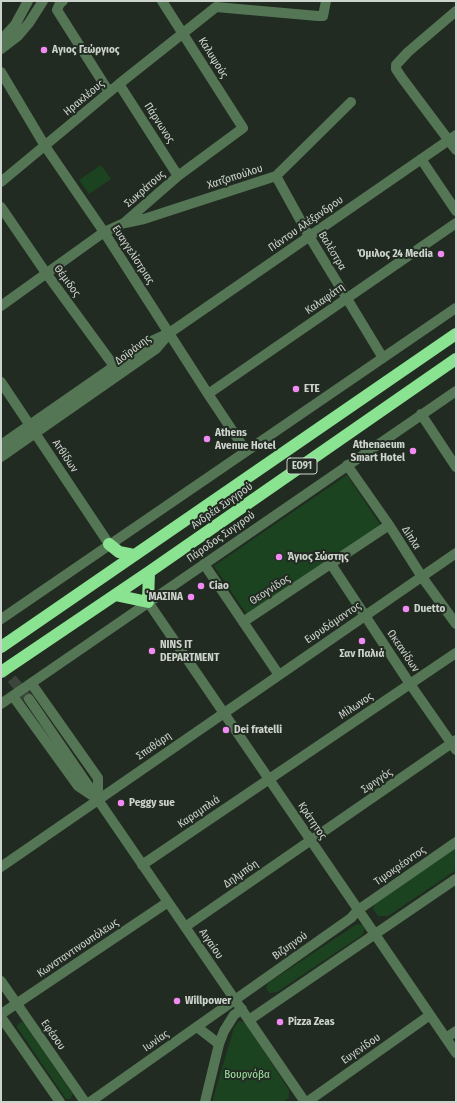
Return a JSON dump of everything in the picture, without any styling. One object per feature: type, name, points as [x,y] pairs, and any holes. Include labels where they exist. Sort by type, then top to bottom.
[{"type":"highway","name":"Ανδρέα Συγγρού","points":[[1,647],[456,334]]},
{"type":"highway","name":"Ανδρέα Συγγρού","points":[[1,672],[149,572],[456,359]]},
{"type":"highway","points":[[109,544],[119,552],[134,555]]},
{"type":"highway","points":[[109,544],[114,556],[113,570]]},
{"type":"highway","points":[[115,595],[148,602],[149,572]]},
{"type":"street","points":[[1,40],[15,25],[28,1]]},
{"type":"street","points":[[1,49],[18,36],[30,23],[43,1]]},
{"type":"street","name":"Καλυψούς","points":[[162,1],[243,128]]},
{"type":"street","name":"Ηρακλέους","points":[[1,182],[109,92],[216,7],[230,4],[323,16],[326,1]]},
{"type":"street","points":[[60,5],[109,92]]},
{"type":"street","points":[[456,11],[408,52],[396,65],[396,69],[402,78],[452,137],[456,150]]},
{"type":"street","name":"Ευαγγελίστριας","points":[[1,72],[46,146],[104,232],[246,451]]},
{"type":"street","name":"Πάρνωνος","points":[[119,84],[178,176]]},
{"type":"street","name":"Χατζοπούλου","points":[[124,223],[144,219],[276,176],[351,102]]},
{"type":"street","name":"Σωκράτους","points":[[1,306],[104,232],[124,223],[178,176],[243,128]]},
{"type":"street","name":"Πάντου Αλέξανδρου","points":[[169,333],[452,137]]},
{"type":"street","points":[[421,159],[456,211]]},
{"type":"street","name":"Βαλέστρα","points":[[276,176],[309,236],[383,358]]},
{"type":"street","name":"Θέμιδος","points":[[1,208],[46,273],[114,366]]},
{"type":"street","name":"Καλαφάτη","points":[[208,394],[456,223]]},
{"type":"street","points":[[1,619],[456,308]]},
{"type":"street","name":"Δοϊράνης","points":[[1,457],[33,429],[114,366],[149,342],[169,333]]},
{"type":"street","name":"Δοϊράνης","points":[[1,445],[33,429],[156,349],[169,333]]},
{"type":"street","name":"Ατθίδων","points":[[1,382],[109,544]]},
{"type":"street","name":"Πάροδος Συγγρού","points":[[1,704],[456,391]]},
{"type":"street","points":[[421,414],[456,467]]},
{"type":"street","name":"Δίπλα","points":[[347,465],[389,525],[422,577],[456,624]]},
{"type":"street","name":"Θεογνίδος","points":[[243,622],[389,525]]},
{"type":"street","name":"Ευρυδάμαντος","points":[[224,713],[456,553]]},
{"type":"street","points":[[204,564],[279,675]]},
{"type":"street","name":"Ωκεανίδων","points":[[331,564],[410,684],[454,745]]},
{"type":"street","name":"Κράτητος","points":[[148,602],[456,1053]]},
{"type":"street","name":"Μίλωνος","points":[[269,779],[456,653]]},
{"type":"street","points":[[31,683],[98,778],[98,800]]},
{"type":"street","name":"Αιγαίου","points":[[13,696],[78,786],[98,800]]},
{"type":"street","name":"Αιγαίου","points":[[29,699],[306,1102]]},
{"type":"street","name":"Σπαθάρη","points":[[1,867],[224,713]]},
{"type":"street","name":"Σφιγγός","points":[[311,841],[454,745]]},
{"type":"street","name":"Καραμπλιά","points":[[142,865],[269,779]]},
{"type":"street","name":"Δηλμπόη","points":[[186,927],[311,841]]},
{"type":"street","name":"Τιμοκρέοντος","points":[[358,910],[456,842]]},
{"type":"street","points":[[249,1020],[456,879]]},
{"type":"street","name":"Κωνσταντινουπόλεως","points":[[1,1016],[168,902]]},
{"type":"street","name":"Βιζυηνού","points":[[235,999],[351,918],[358,910]]},
{"type":"street","name":"Εφέσου","points":[[1,981],[85,1102]]},
{"type":"street","name":"Ιωνίας","points":[[90,1102],[235,999]]},
{"type":"street","points":[[205,1102],[219,1044],[224,1031],[234,1016],[242,1009]]},
{"type":"street","name":"Ευγενίδου","points":[[306,1102],[430,1015]]},
{"type":"street","points":[[1,1016],[60,1102]]},
{"type":"street","points":[[197,1027],[219,1044]]},
{"type":"street","points":[[446,1038],[456,1031]]},
{"type":"green space","points":[[101,165],[111,179],[89,194],[79,180]]},
{"type":"green space","points":[[347,475],[381,526],[248,616],[214,566]]},
{"type":"green space","points":[[456,846],[456,870],[388,916],[378,916],[373,909],[376,901]]},
{"type":"green space","points":[[357,924],[362,925],[365,929],[362,935],[277,992],[270,993],[266,989],[268,983]]},
{"type":"green space","name":"Βουρνόβα","points":[[239,1021],[245,1022],[289,1090],[289,1098],[283,1102],[212,1102],[234,1028]]},
{"type":"green space","points":[[21,1022],[24,1023],[72,1093],[70,1099],[66,1099],[17,1027],[17,1025]]},
{"type":"tunnel","points":[[1,668],[29,699]]},
{"type":"place","name":"Αγιος Γεώργιος","points":[[44,50]]},
{"type":"place","name":"Όμιλος 24 Media","points":[[441,254]]},
{"type":"place","name":"ETE","points":[[296,389]]},
{"type":"place","name":"Athens Avenue Hotel","points":[[207,439]]},
{"type":"place","name":"Athenaeum Smart Hotel","points":[[413,451]]},
{"type":"place","name":"Άγιος Σώστης","points":[[279,557]]},
{"type":"place","name":"Ciao","points":[[201,586]]},
{"type":"place","name":"΄ΜΑΣΙΝΑ","points":[[191,597]]},
{"type":"place","name":"Duetto","points":[[406,609]]},
{"type":"place","name":"Σαν Παλιά","points":[[362,641]]},
{"type":"place","name":"NINS IT DEPARTMENT","points":[[152,651]]},
{"type":"place","name":"Dei fratelli","points":[[226,730]]},
{"type":"place","name":"Peggy sue","points":[[121,803]]},
{"type":"place","name":"Willpower","points":[[177,1001]]},
{"type":"place","name":"Pizza Zeas","points":[[280,1022]]}]
